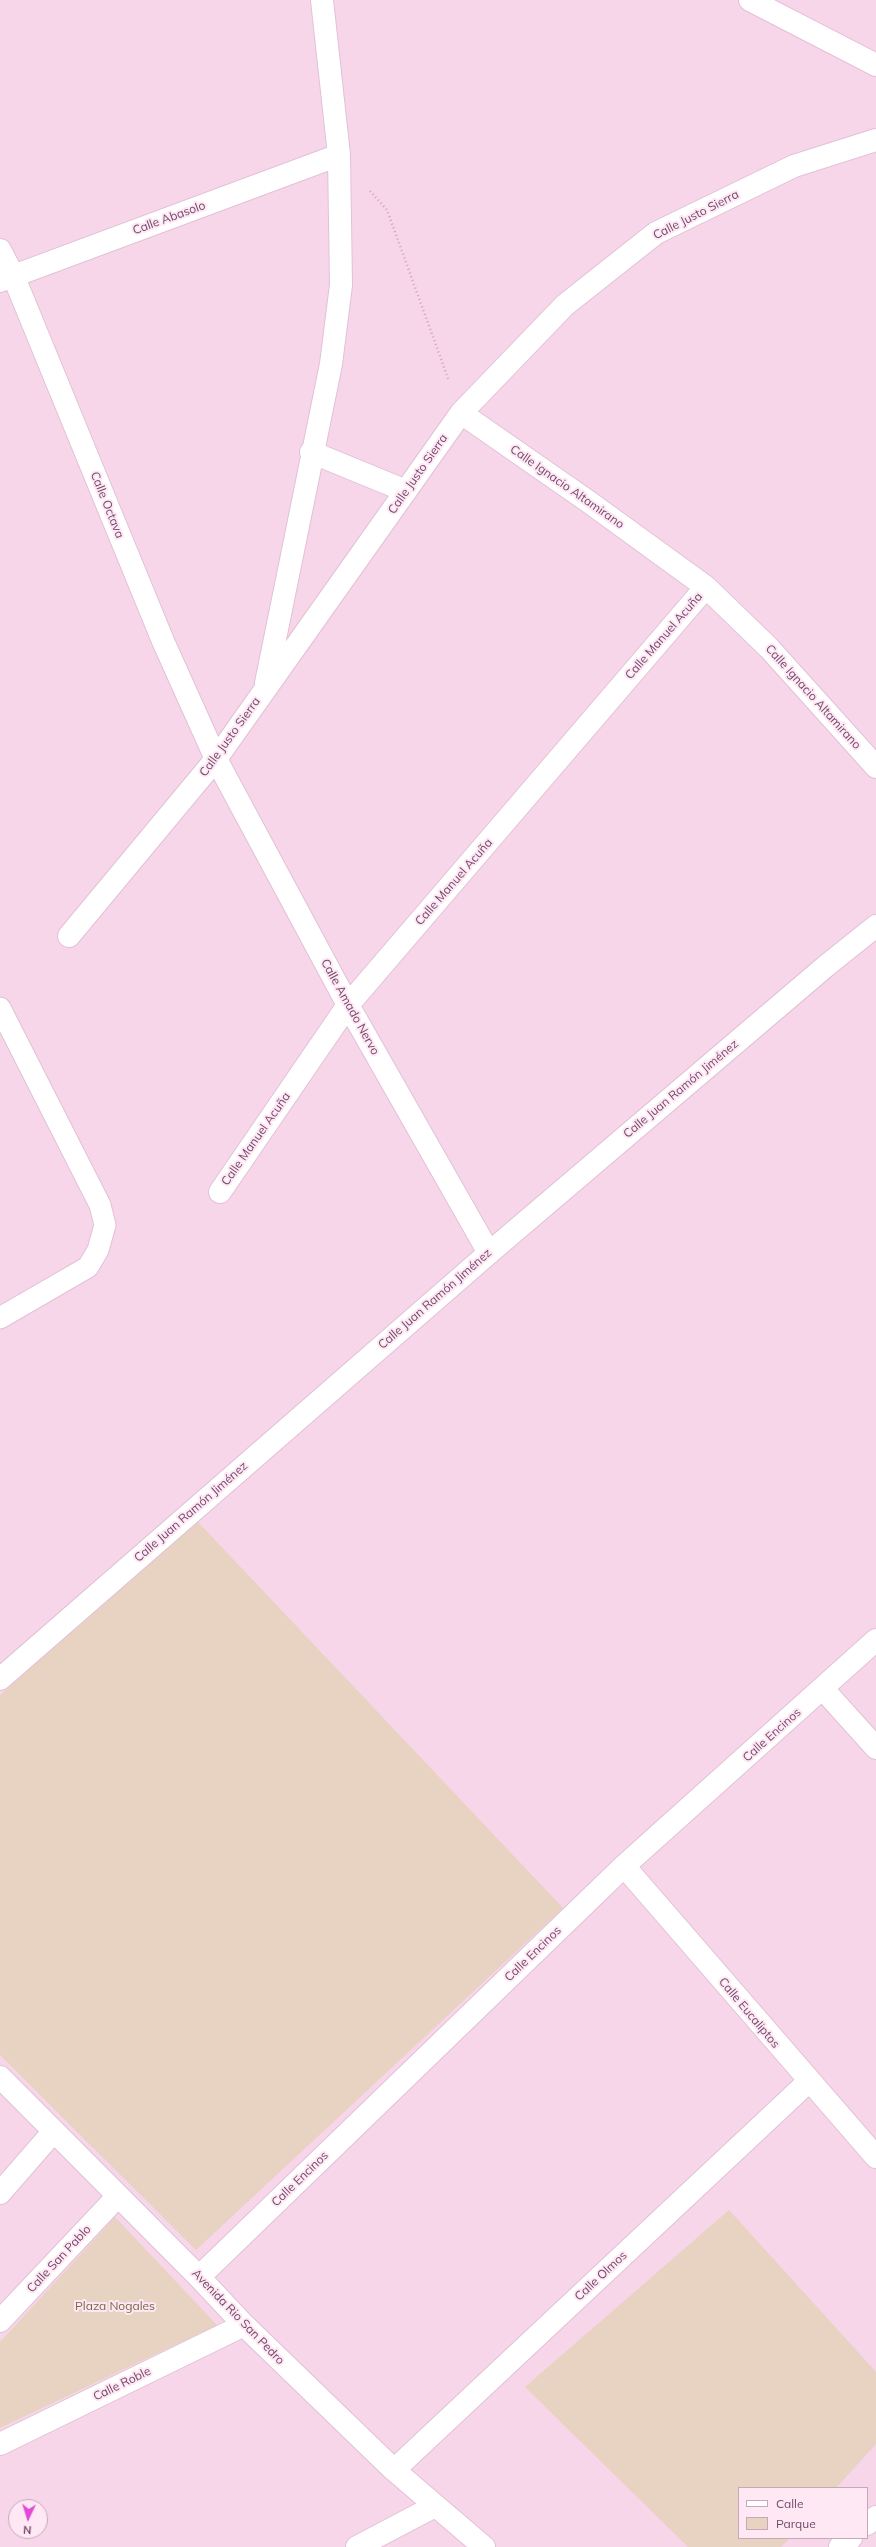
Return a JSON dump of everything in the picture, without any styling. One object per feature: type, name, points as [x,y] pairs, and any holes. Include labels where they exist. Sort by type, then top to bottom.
[{"type":"street","points":[[265,689],[311,452],[331,364],[341,285],[339,155],[322,0]]},
{"type":"street","points":[[750,0],[876,65]]},
{"type":"street","name":"Calle Justo Sierra","points":[[69,936],[216,759],[461,414],[565,305],[656,233],[794,166],[876,140]]},
{"type":"street","name":"Calle Abasolo","points":[[6,278],[339,155]]},
{"type":"street","name":"Calle Octava","points":[[0,250],[6,278],[163,641],[216,759]]},
{"type":"street","name":"Calle Ignacio Altamirano","points":[[461,414],[590,502],[706,587],[769,648],[876,767]]},
{"type":"street","points":[[311,452],[406,491]]},
{"type":"street","name":"Calle Manuel Acuña","points":[[220,1192],[348,1005],[706,587]]},
{"type":"street","name":"Calle Amado Nervo","points":[[216,759],[348,1005],[489,1253]]},
{"type":"street","name":"Calle Juan Ramón Jiménez","points":[[0,1679],[489,1253],[826,966],[876,926]]},
{"type":"street","name":"Calle Encinos","points":[[199,2277],[624,1866],[876,1640]]},
{"type":"street","points":[[823,1689],[876,1748]]},
{"type":"street","name":"Calle Eucaliptos","points":[[624,1866],[808,2082],[876,2157]]},
{"type":"street","name":"Avenida Rio San Pedro","points":[[0,2077],[199,2277],[244,2325],[394,2470],[435,2506],[459,2537],[484,2547]]},
{"type":"street","name":"Calle Olmos","points":[[394,2470],[808,2082]]},
{"type":"street","points":[[0,2193],[54,2131]]},
{"type":"street","name":"Calle San Pablo","points":[[0,2321],[118,2196]]},
{"type":"street","name":"Calle Roble","points":[[0,2444],[244,2325]]},
{"type":"street","points":[[357,2547],[435,2506]]},
{"type":"street","points":[[868,2523],[876,2517]]},
{"type":"street","points":[[840,2547],[850,2539]]},
{"type":"lane","points":[[0,1008],[100,1205],[105,1225],[98,1250],[88,1267],[0,1318]]},
{"type":"path","points":[[339,155],[387,210],[461,414]]},
{"type":"shaded area","points":[[0,0],[876,0],[876,2547],[0,2547]]},
{"type":"green space","points":[[197,1521],[563,1908],[196,2250],[0,2055],[0,1695]]},
{"type":"green space","points":[[729,2210],[876,2372],[876,2444],[837,2487],[738,2487],[738,2539],[789,2539],[781,2547],[688,2547],[525,2387]]},
{"type":"green space","name":"Plaza Nogales","points":[[115,2217],[217,2325],[0,2428],[0,2342]]}]
